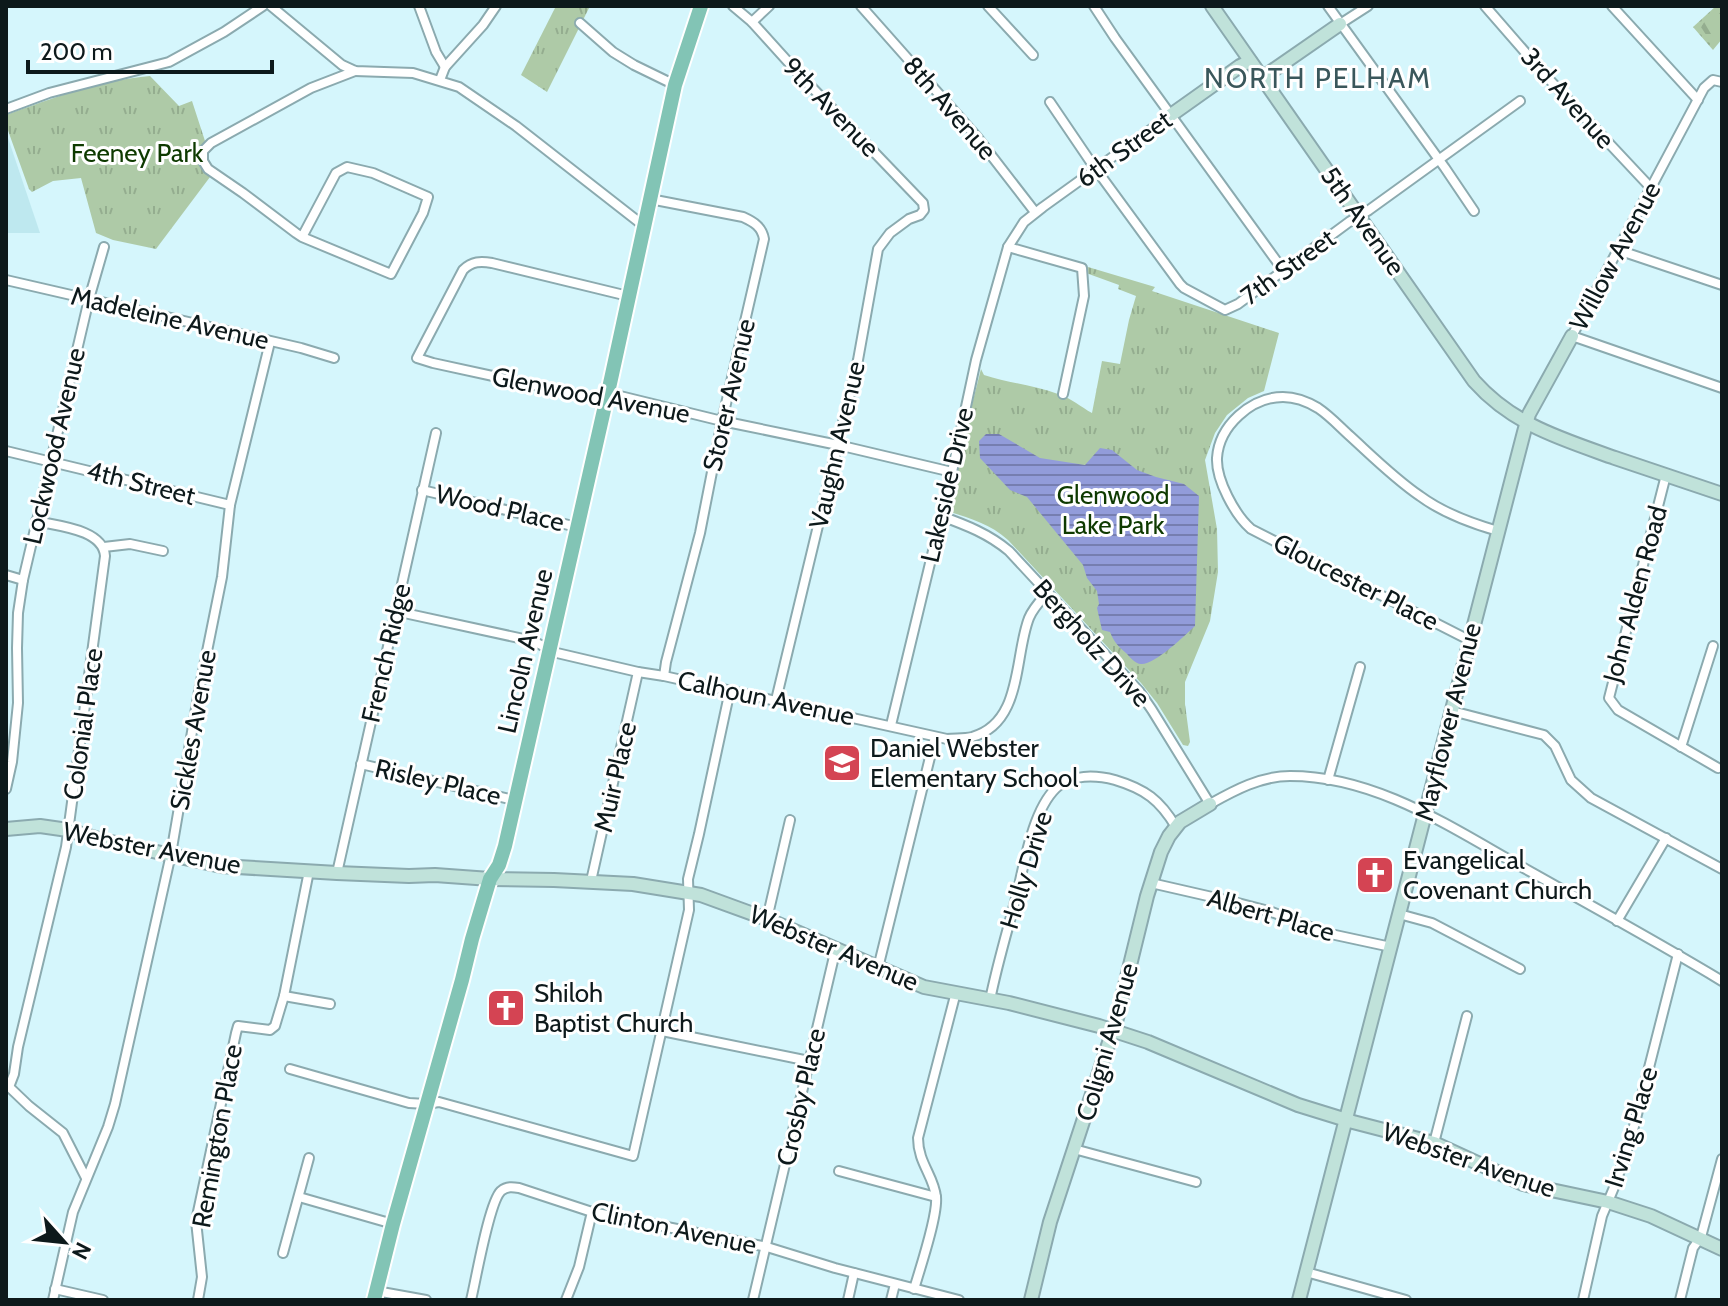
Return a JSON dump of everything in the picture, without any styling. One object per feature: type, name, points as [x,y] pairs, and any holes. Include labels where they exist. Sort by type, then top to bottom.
[{"type":"main road","name":"Lincoln Avenue","points":[[375,1296],[490,879],[499,865],[550,650],[675,85],[701,6]]},
{"type":"street","points":[[6,109],[49,93],[169,62],[263,6]]},
{"type":"street","points":[[271,6],[342,65],[355,71],[413,73],[459,87],[499,113],[644,226]]},
{"type":"street","points":[[419,6],[445,67]]},
{"type":"street","points":[[440,80],[445,67],[496,6]]},
{"type":"street","name":"9th Avenue","points":[[733,6],[752,22],[923,203],[924,210]]},
{"type":"street","points":[[752,22],[769,6]]},
{"type":"street","name":"8th Avenue","points":[[861,6],[977,137],[1035,212]]},
{"type":"street","points":[[988,6],[1033,55]]},
{"type":"street","points":[[1094,6],[1283,270]]},
{"type":"street","name":"5th Avenue","points":[[1212,6],[1474,381],[1526,424],[1666,475],[1721,489]]},
{"type":"street","points":[[1328,6],[1474,211]]},
{"type":"street","points":[[1262,78],[1368,6]]},
{"type":"street","name":"3rd Avenue","points":[[1485,6],[1651,188]]},
{"type":"street","points":[[1612,6],[1698,100]]},
{"type":"street","points":[[580,23],[613,52],[675,85]]},
{"type":"street","name":"6th Street","points":[[1008,247],[1024,222],[1035,212],[1250,61]]},
{"type":"street","points":[[302,237],[336,173],[347,167],[373,173],[428,197],[423,213],[391,274],[302,237],[208,169],[202,156],[206,147],[311,88],[355,71]]},
{"type":"street","name":"Willow Avenue","points":[[1526,424],[1704,88],[1713,80],[1722,82]]},
{"type":"street","name":"7th Street","points":[[1096,169],[1180,284],[1217,307],[1229,309],[1520,101]]},
{"type":"street","points":[[1050,102],[1096,169]]},
{"type":"street","name":"Storer Avenue","points":[[650,199],[743,217],[754,222],[764,239],[700,533],[664,676]]},
{"type":"street","name":"Vaughn Avenue","points":[[776,700],[858,360],[878,249],[890,233],[924,210]]},
{"type":"street","name":"Lockwood Avenue","points":[[6,789],[12,762],[10,727],[18,703],[18,613],[23,580],[104,247]]},
{"type":"street","points":[[1008,247],[1082,268],[1084,296],[1063,394]]},
{"type":"street","name":"Lakeside Drive","points":[[891,725],[976,360],[1008,247]]},
{"type":"street","points":[[1618,250],[1722,285]]},
{"type":"street","name":"Glenwood Avenue","points":[[628,296],[480,261],[463,270],[417,358],[594,398],[616,395],[952,472]]},
{"type":"street","name":"Madeleine Avenue","points":[[6,280],[334,358]]},
{"type":"street","points":[[1572,336],[1722,388]]},
{"type":"street","name":"Sickles Avenue","points":[[53,1300],[73,1212],[115,1104],[171,854],[222,577],[230,505],[270,342]]},
{"type":"street","name":"Gloucester Place","points":[[1469,640],[1251,529],[1241,520],[1223,483],[1217,455],[1222,439],[1247,408],[1282,397],[1298,399],[1317,408],[1394,476],[1437,507],[1498,531]]},
{"type":"street","name":"Mayflower Avenue","points":[[1299,1300],[1526,424]]},
{"type":"street","name":"French Ridge","points":[[337,873],[436,433]]},
{"type":"street","name":"4th Street","points":[[6,451],[230,505]]},
{"type":"street","name":"John Alden Road","points":[[1666,475],[1609,698],[1618,710],[1681,747]]},
{"type":"street","name":"Wood Place","points":[[422,490],[577,527]]},
{"type":"street","name":"Bergholz Drive","points":[[941,516],[979,530],[999,542],[1048,592],[1139,691],[1210,804]]},
{"type":"street","points":[[36,521],[78,531],[99,540],[104,547],[130,544],[163,551]]},
{"type":"street","name":"Colonial Place","points":[[8,1086],[14,1074],[68,830],[104,569],[104,547]]},
{"type":"street","points":[[6,575],[23,580]]},
{"type":"street","name":"Calhoun Avenue","points":[[395,611],[533,641],[550,650],[638,672],[947,739],[970,737],[987,729],[1007,708],[1030,615],[1048,592]]},
{"type":"street","points":[[1713,646],[1681,747],[1718,768]]},
{"type":"street","points":[[1328,780],[1360,667]]},
{"type":"street","name":"Muir Place","points":[[591,881],[638,672]]},
{"type":"street","points":[[290,1069],[409,1103],[439,1102],[633,1156],[689,910],[688,879],[730,690]]},
{"type":"street","points":[[1452,711],[1544,735],[1555,746],[1566,772],[1591,798],[1722,869]]},
{"type":"street","points":[[878,968],[935,737]]},
{"type":"street","name":"Risley Place","points":[[361,764],[514,800]]},
{"type":"street","name":"Holly Drive","points":[[990,1000],[1032,836],[1046,801],[1056,788],[1076,778],[1089,776],[1122,782],[1152,797],[1166,810],[1176,827]]},
{"type":"street","points":[[1210,804],[1242,786],[1289,776],[1361,786],[1425,814],[1722,981]]},
{"type":"street","name":"Coligni Avenue","points":[[1031,1300],[1050,1222],[1113,1030],[1161,852],[1176,827],[1210,804]]},
{"type":"street","points":[[767,919],[790,820]]},
{"type":"street","name":"Webster Avenue","points":[[6,829],[40,826],[68,830],[221,866],[591,881],[689,893],[721,901],[767,919],[924,987],[1113,1030],[1298,1105],[1434,1143],[1523,1184],[1608,1202],[1651,1216],[1722,1249]]},
{"type":"street","points":[[1617,921],[1666,838]]},
{"type":"street","name":"Remington Place","points":[[198,1300],[202,1277],[196,1221],[236,1033],[238,1026],[270,1030],[275,1026],[309,871]]},
{"type":"street","name":"Albert Place","points":[[1151,883],[1272,912],[1326,933],[1391,947]]},
{"type":"street","points":[[1399,914],[1432,923],[1520,969]]},
{"type":"street","name":"Crosby Place","points":[[753,1300],[836,948]]},
{"type":"street","name":"Irving Place","points":[[1583,1300],[1602,1216],[1631,1138],[1678,954]]},
{"type":"street","points":[[914,1289],[935,1214],[936,1197],[920,1159],[918,1138],[956,992]]},
{"type":"street","points":[[284,996],[330,1004]]},
{"type":"street","points":[[1434,1143],[1467,1016]]},
{"type":"street","points":[[662,1031],[809,1061]]},
{"type":"street","points":[[8,1086],[63,1133],[86,1178]]},
{"type":"street","points":[[1074,1149],[1196,1182]]},
{"type":"street","points":[[283,1253],[309,1158]]},
{"type":"street","points":[[1680,1300],[1722,1159]]},
{"type":"street","points":[[839,1171],[936,1197]]},
{"type":"street","name":"Clinton Avenue","points":[[471,1300],[492,1212],[499,1193],[509,1187],[592,1212],[767,1247],[959,1300]]},
{"type":"street","points":[[299,1197],[393,1224]]},
{"type":"street","points":[[566,1300],[579,1267],[592,1212]]},
{"type":"street","points":[[1306,1272],[1406,1300]]},
{"type":"street","points":[[848,1300],[854,1273]]},
{"type":"street","points":[[891,1300],[895,1284]]},
{"type":"street","points":[[55,1289],[103,1300]]},
{"type":"street","points":[[375,1296],[426,1300]]},
{"type":"shaded area","points":[[6,132],[40,233],[6,233]]},
{"type":"green space","points":[[556,6],[590,6],[547,92],[521,75]]},
{"type":"green space","points":[[1716,6],[1722,6],[1722,39],[1713,50],[1693,27]]},
{"type":"green space","points":[[1722,12],[1722,32],[1715,42],[1710,41],[1701,27],[1708,16]]},
{"type":"green space","name":"Feeney Park","points":[[150,76],[179,106],[192,101],[205,141],[198,160],[210,177],[156,249],[96,233],[81,178],[53,181],[32,192],[6,125],[6,115],[59,96],[113,81]]},
{"type":"green space","name":"Glenwood Lake Park","points":[[1088,267],[1155,287],[1152,291],[1279,333],[1264,391],[1248,398],[1227,415],[1215,433],[1205,460],[1217,529],[1218,572],[1210,621],[1185,682],[1188,746],[1183,745],[1141,683],[1008,540],[988,526],[950,512],[946,507],[981,369],[984,375],[1063,396],[1092,413],[1102,361],[1120,364],[1136,296],[1118,289],[1119,285],[1086,273]]},
{"type":"water","points":[[986,434],[999,434],[1040,458],[1085,465],[1100,448],[1112,450],[1137,470],[1184,484],[1199,496],[1195,626],[1154,660],[1141,664],[1133,660],[1116,644],[1110,632],[1102,630],[1097,591],[1087,578],[1083,565],[1027,497],[1010,490],[980,458],[979,441]]},
{"type":"place","name":"Daniel Webster Elementary School","points":[[842,763]]},
{"type":"place","name":"Evangelical Covenant Church","points":[[1375,875]]},
{"type":"place","name":"Shiloh Baptist Church","points":[[506,1008]]},
{"type":"district","name":"NORTH PELHAM","points":[[1318,78]]}]
